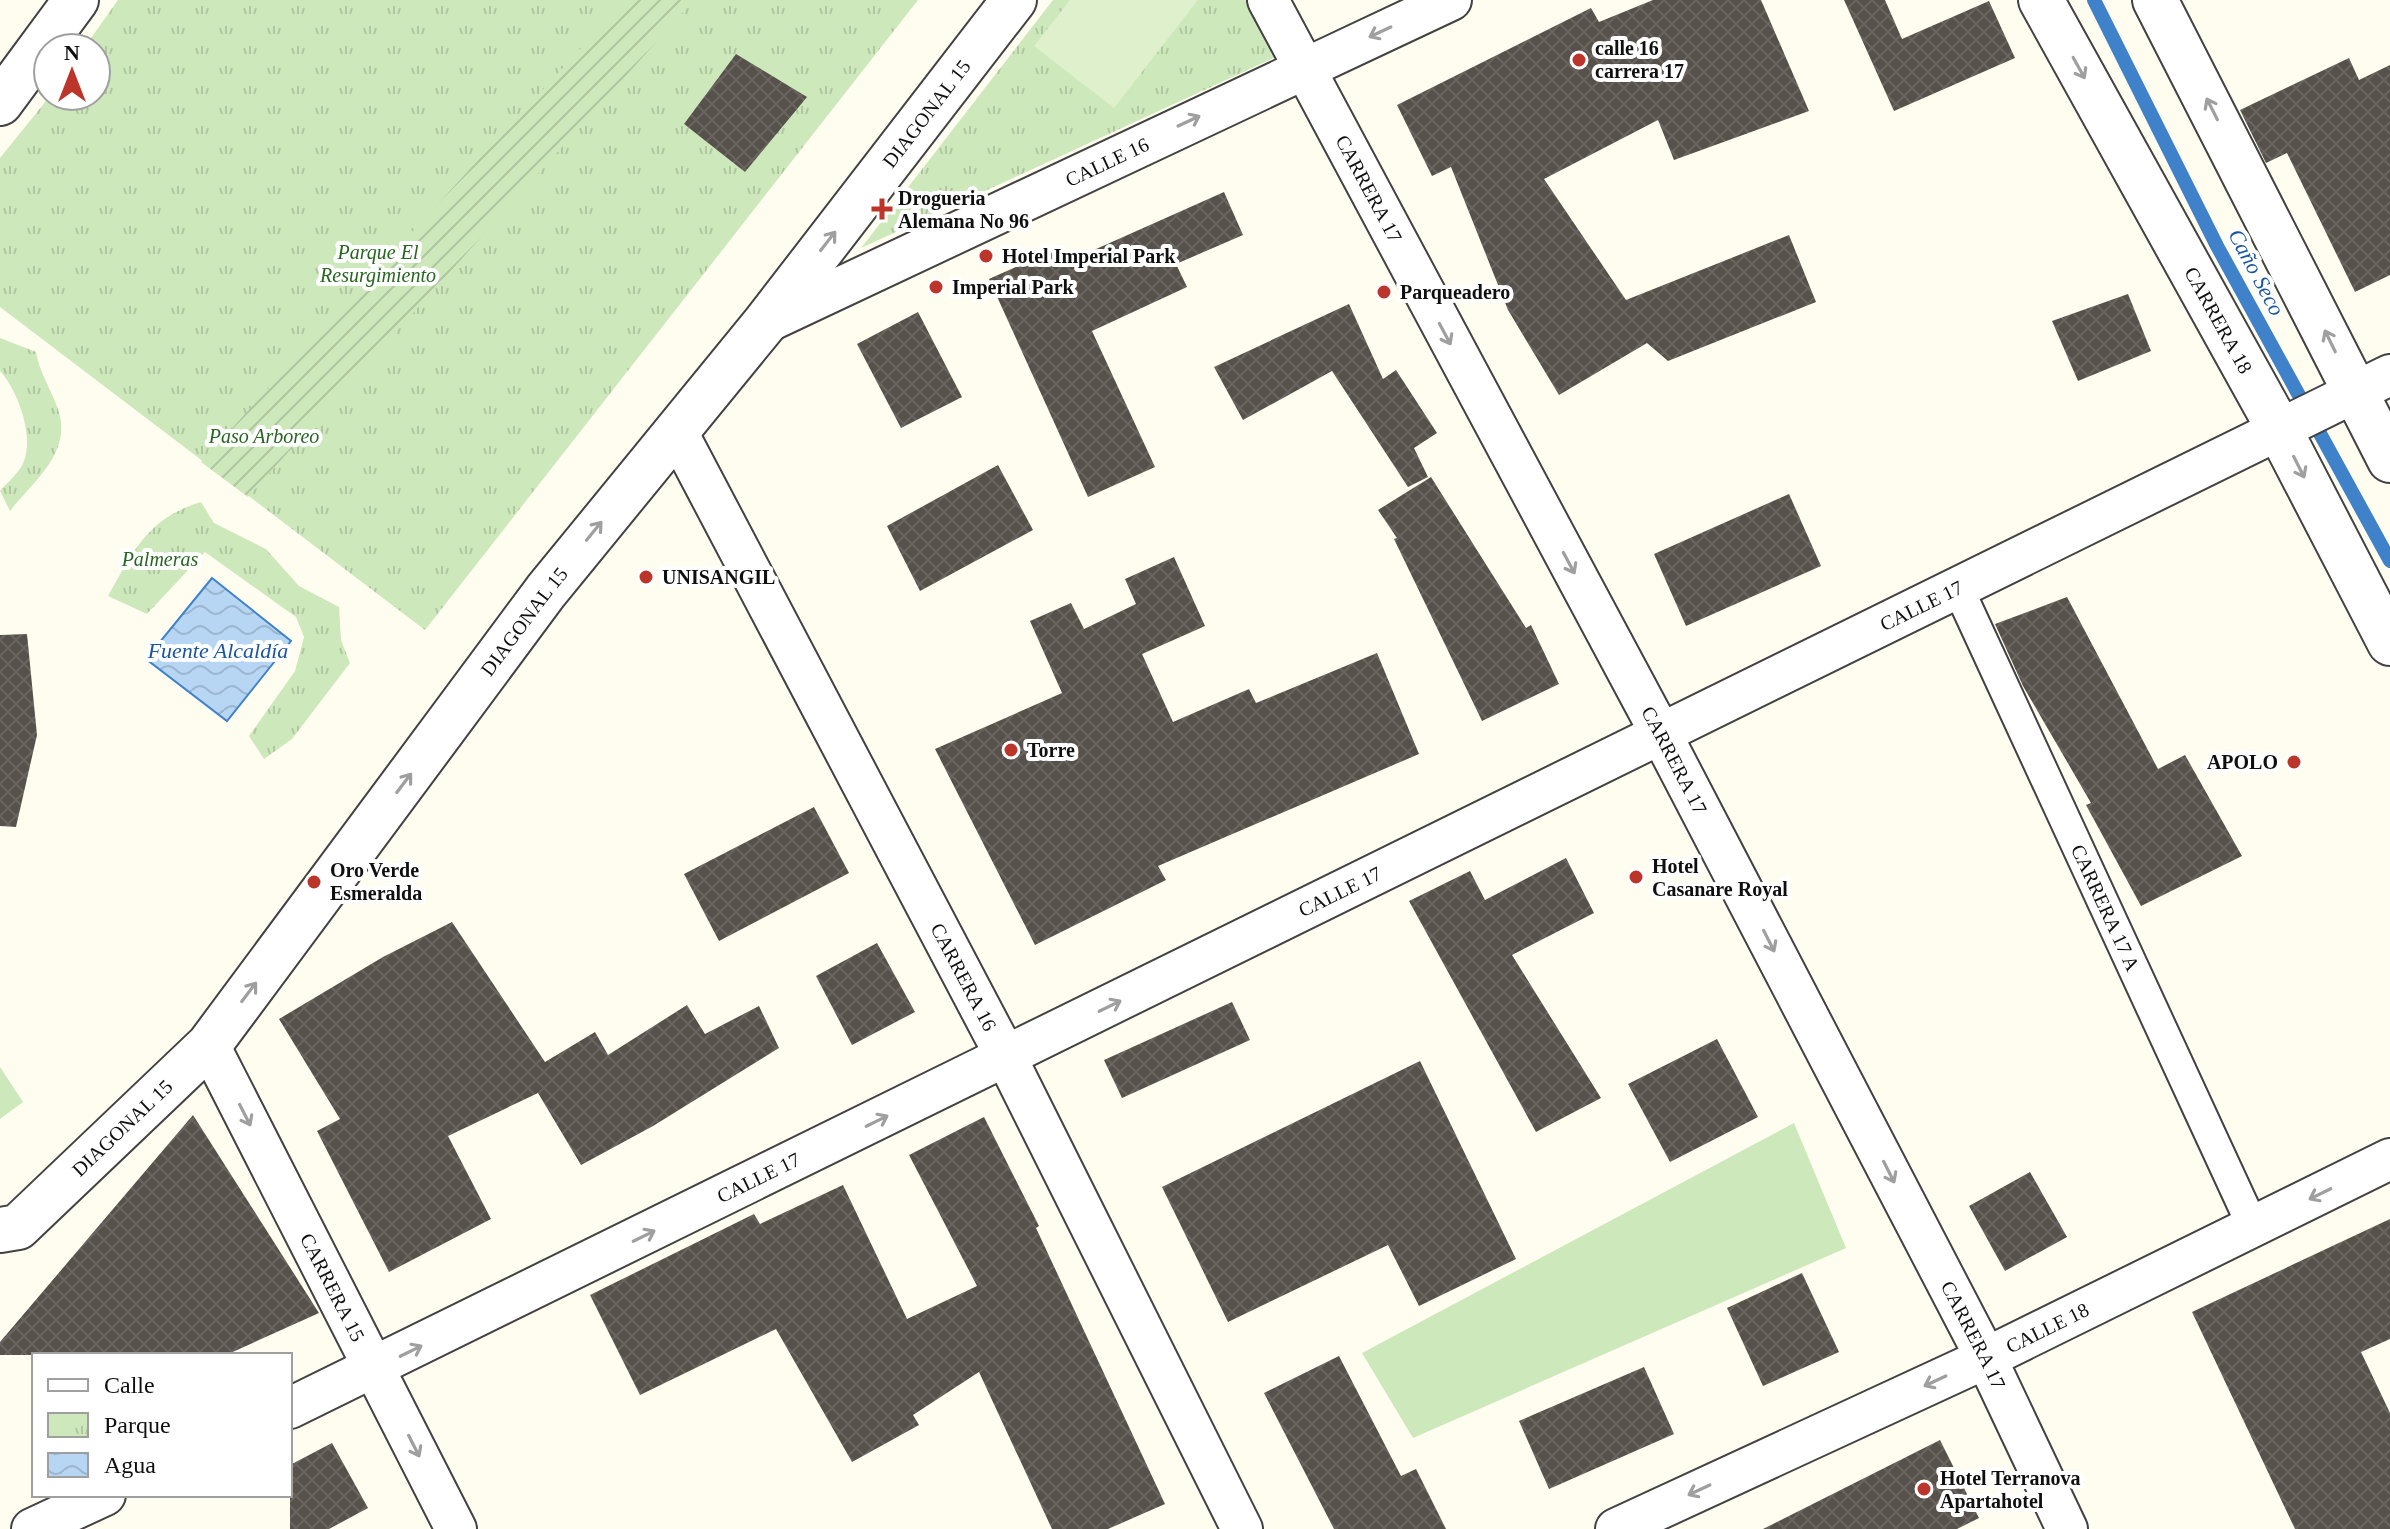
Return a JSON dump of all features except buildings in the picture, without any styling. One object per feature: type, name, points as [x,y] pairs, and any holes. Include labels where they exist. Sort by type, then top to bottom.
[{"type":"street","points":[[0,103],[76,0]]},
{"type":"street","name":"DIAGONAL 15","points":[[6,1234],[209,1045],[546,591],[765,323],[1014,0]]},
{"type":"street","name":"CARRERA 17","points":[[1268,0],[1661,734],[1986,1358],[2067,1529]]},
{"type":"street","name":"CALLE 16","points":[[765,323],[1451,0]]},
{"type":"street","name":"CARRERA 18","points":[[2041,0],[2286,426],[2390,643]]},
{"type":"street","points":[[2155,0],[2305,287],[2363,388],[2390,460]]},
{"type":"street","name":"CALLE 17","points":[[292,1407],[2363,388]]},
{"type":"street","name":"CARRERA 16","points":[[676,430],[1006,1057],[1242,1529]]},
{"type":"street","name":"CARRERA 17 A","points":[[1958,588],[2253,1227]]},
{"type":"street","name":"CARRERA 15","points":[[209,1045],[456,1529]]},
{"type":"street","name":"CALLE 18","points":[[1616,1529],[1986,1358],[2390,1159]]},
{"type":"street","points":[[32,1529],[101,1497]]},
{"type":"green space","name":"Parque El Resurgimiento","points":[[118,0],[918,0],[425,630],[0,307],[0,158],[37,112],[112,112],[112,32],[95,32]]},
{"type":"green space","name":"Paso Arboreo","points":[[625,0],[694,0],[248,497],[201,462]]},
{"type":"green space","points":[[1053,0],[1250,0],[1278,56],[861,248]]},
{"type":"green space","points":[[1070,0],[1198,0],[1114,108],[1034,46]]},
{"type":"green space","points":[[0,338],[36,352],[61,422],[58,448],[52,460],[10,511],[0,491],[22,465],[27,439],[18,401],[0,371]]},
{"type":"green space","name":"Palmeras","points":[[201,502],[214,523],[266,549],[299,586],[339,607],[341,640],[350,663],[292,739],[264,759],[249,736],[295,671],[304,637],[296,617],[205,552],[147,614],[108,596],[144,538],[168,517]]},
{"type":"green space","points":[[0,1067],[23,1102],[0,1119]]},
{"type":"green space","points":[[1794,1123],[1846,1248],[1413,1438],[1362,1353]]},
{"type":"water","name":"Fuente Alcaldía","points":[[212,578],[291,641],[227,721],[146,659]]},
{"type":"waterway","name":"Caño Seco","points":[[2094,0],[2217,246],[2390,561]]},
{"type":"place","name":"calle 16 carrera 17","points":[[1579,60]]},
{"type":"place","name":"Drogueria Alemana No 96","points":[[882,209]]},
{"type":"place","name":"Hotel Imperial Park","points":[[986,256]]},
{"type":"place","name":"Imperial Park","points":[[936,287]]},
{"type":"place","name":"Parqueadero","points":[[1384,292]]},
{"type":"place","name":"UNISANGIL","points":[[646,577]]},
{"type":"place","name":"Torre","points":[[1011,750]]},
{"type":"place","name":"APOLO","points":[[2294,762]]},
{"type":"place","name":"Hotel Casanare Royal","points":[[1636,877]]},
{"type":"place","name":"Oro Verde Esmeralda","points":[[314,882]]},
{"type":"place","name":"Hotel Terranova Apartahotel","points":[[1924,1489]]}]
